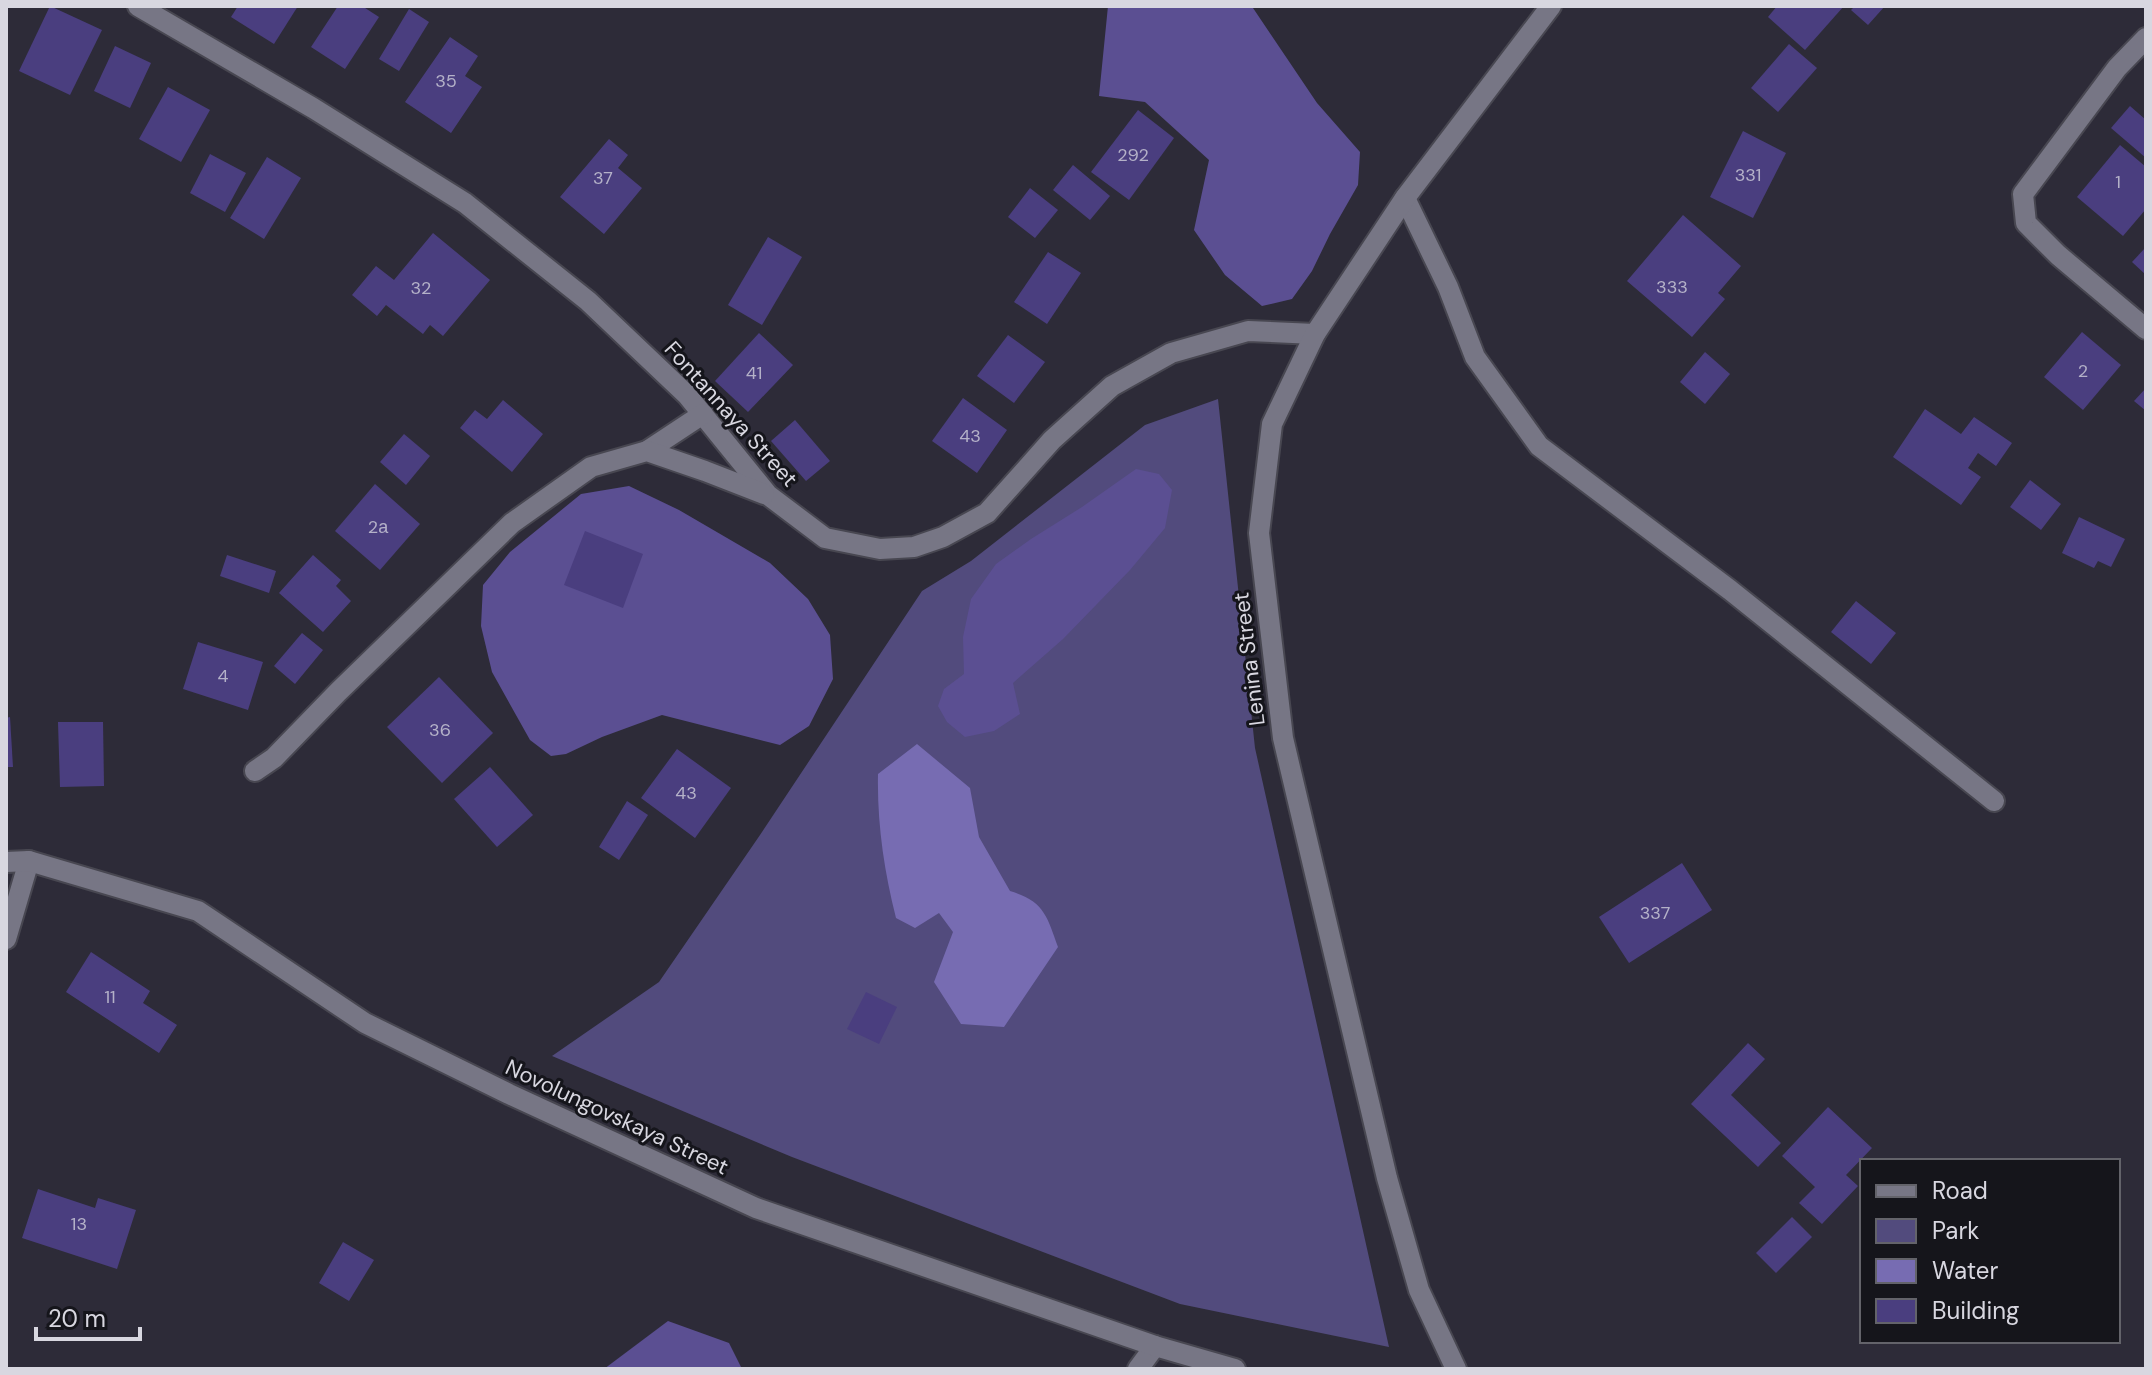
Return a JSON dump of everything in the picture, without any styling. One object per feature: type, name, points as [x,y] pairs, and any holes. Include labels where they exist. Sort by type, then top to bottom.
[{"type":"street","name":"Fontannaya Street","points":[[138,6],[313,108],[465,203],[588,301],[687,395],[768,495],[825,538],[880,549],[914,547],[943,537],[987,513],[1052,440],[1112,386],[1171,353],[1248,331],[1315,334]]},
{"type":"street","name":"Lenina Street","points":[[1456,1369],[1419,1290],[1387,1178],[1283,738],[1259,533],[1272,424],[1315,334],[1405,198],[1551,6]]},
{"type":"street","points":[[2146,38],[2117,68],[2023,194],[2026,223],[2058,255],[2146,329]]},
{"type":"street","points":[[1405,198],[1448,287],[1475,357],[1539,446],[1730,590],[1994,801]]},
{"type":"street","points":[[255,771],[274,758],[512,523],[591,467],[647,451],[703,414]]},
{"type":"street","points":[[647,451],[768,495]]},
{"type":"street","points":[[6,939],[29,861]]},
{"type":"street","name":"Novolungovskaya Street","points":[[6,862],[29,861],[198,911],[365,1023],[509,1094],[756,1208],[1155,1346],[1235,1369]]},
{"type":"street","points":[[1138,1369],[1155,1346]]},
{"type":"green space","points":[[1218,399],[1255,748],[1389,1347],[1180,1304],[792,1157],[552,1056],[659,982],[922,591],[971,561],[1145,425]]},
{"type":"shaded area","points":[[1108,6],[1253,8],[1317,103],[1360,152],[1358,185],[1312,271],[1292,299],[1262,306],[1225,275],[1194,230],[1209,160],[1145,102],[1099,96]]},
{"type":"shaded area","points":[[1136,469],[1159,474],[1172,490],[1165,528],[1130,570],[1063,639],[1013,683],[1020,714],[994,731],[965,737],[947,722],[938,706],[944,689],[964,674],[963,637],[971,599],[996,564]]},
{"type":"shaded area","points":[[629,486],[679,510],[770,563],[808,599],[830,635],[833,679],[809,726],[780,745],[662,715],[566,754],[551,756],[530,740],[492,672],[481,626],[483,585],[510,552],[581,494]]},
{"type":"shaded area","points":[[668,1321],[729,1343],[742,1369],[604,1369]]},
{"type":"water","points":[[917,744],[970,788],[979,837],[1010,891],[1030,900],[1043,911],[1058,947],[1004,1027],[961,1024],[934,982],[953,932],[939,913],[915,928],[896,918],[882,846],[878,774]]},
{"type":"building","points":[[50,6],[102,30],[70,95],[19,71]]},
{"type":"building","points":[[238,6],[298,6],[274,44],[231,17]]},
{"type":"building","points":[[338,6],[362,6],[379,17],[345,69],[311,47]]},
{"type":"building","points":[[1777,6],[1844,6],[1805,50],[1768,17]]},
{"type":"building","points":[[1855,6],[1885,6],[1868,25],[1851,10]]},
{"type":"building","points":[[409,9],[429,22],[399,71],[379,59]]},
{"type":"building","points":[[450,37],[478,56],[465,76],[482,87],[451,133],[405,102]]},
{"type":"building","points":[[1789,44],[1817,68],[1778,112],[1751,88]]},
{"type":"building","points":[[115,46],[151,63],[130,108],[94,91]]},
{"type":"building","points":[[168,87],[210,110],[181,162],[139,139]]},
{"type":"building","points":[[2130,106],[2146,120],[2146,158],[2111,128]]},
{"type":"building","points":[[1138,110],[1174,138],[1129,200],[1091,172]]},
{"type":"building","points":[[1743,131],[1786,153],[1753,218],[1710,197]]},
{"type":"building","points":[[609,139],[628,155],[618,168],[642,188],[604,234],[560,197]]},
{"type":"building","points":[[2120,145],[2146,167],[2146,209],[2123,236],[2077,197]]},
{"type":"building","points":[[210,154],[246,173],[225,212],[190,193]]},
{"type":"building","points":[[267,157],[301,178],[264,239],[230,218]]},
{"type":"building","points":[[1073,165],[1110,196],[1090,220],[1053,190]]},
{"type":"building","points":[[1030,188],[1058,210],[1035,238],[1008,217]]},
{"type":"building","points":[[1683,215],[1741,266],[1718,293],[1725,299],[1692,337],[1627,281]]},
{"type":"building","points":[[433,233],[490,280],[443,336],[430,325],[423,334],[386,305],[377,316],[352,295],[376,266],[394,280]]},
{"type":"building","points":[[768,237],[802,257],[762,325],[728,305]]},
{"type":"building","points":[[2146,247],[2146,275],[2132,262]]},
{"type":"building","points":[[1048,252],[1081,273],[1047,324],[1014,302]]},
{"type":"building","points":[[2082,332],[2121,365],[2083,410],[2044,377]]},
{"type":"building","points":[[759,333],[793,365],[748,412],[715,381]]},
{"type":"building","points":[[1008,335],[1045,362],[1014,403],[977,376]]},
{"type":"building","points":[[1705,352],[1730,374],[1705,404],[1680,382]]},
{"type":"building","points":[[2146,388],[2146,411],[2134,401]]},
{"type":"building","points":[[963,398],[1007,430],[977,473],[932,441]]},
{"type":"building","points":[[503,400],[543,434],[512,472],[460,428],[475,410],[487,419]]},
{"type":"building","points":[[1925,409],[1961,434],[1974,417],[2012,443],[1996,466],[1978,453],[1968,468],[1981,477],[1961,505],[1893,457]]},
{"type":"building","points":[[795,420],[830,461],[806,481],[771,441]]},
{"type":"building","points":[[404,434],[430,456],[406,485],[380,462]]},
{"type":"building","points":[[2030,480],[2061,504],[2041,530],[2010,507]]},
{"type":"building","points":[[375,484],[420,524],[380,570],[335,531]]},
{"type":"building","points":[[2079,517],[2125,539],[2111,567],[2098,561],[2094,568],[2062,553]]},
{"type":"building","points":[[585,531],[643,554],[623,608],[564,585]]},
{"type":"building","points":[[227,555],[276,571],[269,593],[220,576]]},
{"type":"building","points":[[313,555],[341,580],[336,586],[351,601],[323,632],[279,593]]},
{"type":"building","points":[[1856,601],[1896,633],[1871,664],[1831,632]]},
{"type":"building","points":[[302,633],[323,650],[295,684],[274,666]]},
{"type":"building","points":[[198,642],[263,662],[248,710],[183,689]]},
{"type":"building","points":[[439,677],[493,733],[442,783],[387,727]]},
{"type":"building","points":[[10,717],[13,767],[6,767],[6,718]]},
{"type":"building","points":[[58,722],[103,722],[104,786],[60,787]]},
{"type":"building","points":[[677,749],[731,788],[695,838],[641,798]]},
{"type":"building","points":[[490,767],[533,815],[497,847],[454,799]]},
{"type":"building","points":[[627,801],[648,815],[619,860],[599,847]]},
{"type":"building","points":[[1682,863],[1712,910],[1629,963],[1599,917]]},
{"type":"building","points":[[91,952],[150,991],[143,1003],[177,1025],[159,1053],[66,992]]},
{"type":"building","points":[[866,992],[897,1007],[879,1044],[847,1029]]},
{"type":"building","points":[[1748,1043],[1765,1059],[1731,1095],[1781,1143],[1758,1167],[1691,1104]]},
{"type":"building","points":[[1828,1107],[1872,1148],[1846,1175],[1858,1186],[1822,1224],[1799,1203],[1815,1187],[1782,1156]]},
{"type":"building","points":[[38,1189],[95,1208],[98,1198],[136,1210],[117,1269],[22,1238]]},
{"type":"building","points":[[1792,1217],[1812,1237],[1776,1273],[1756,1253]]},
{"type":"building","points":[[343,1242],[374,1260],[349,1301],[319,1283]]}]
